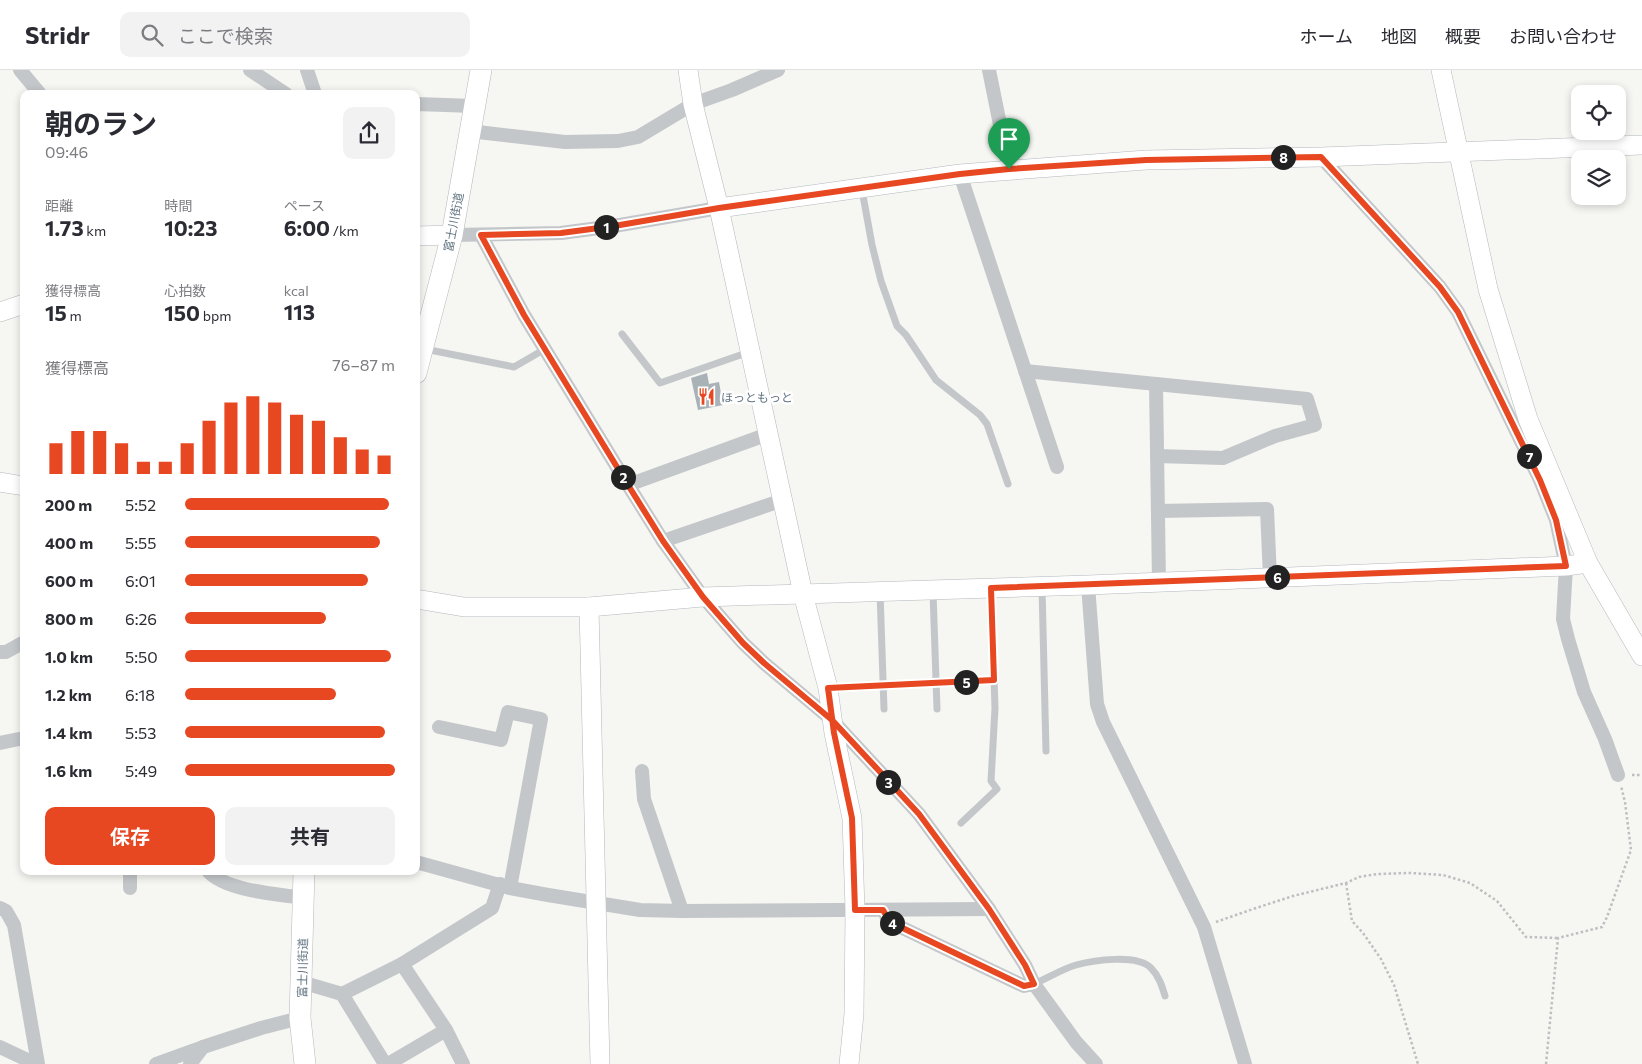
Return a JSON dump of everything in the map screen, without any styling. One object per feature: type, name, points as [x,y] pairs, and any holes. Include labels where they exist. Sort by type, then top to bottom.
[{"type":"main road","name":"富士川街道","points":[[420,357],[452,235],[481,70]]},
{"type":"main road","name":"富士川街道","points":[[304,875],[300,1018],[305,1064]]},
{"type":"street","points":[[20,70],[37,90]]},
{"type":"street","points":[[250,70],[280,90]]},
{"type":"street","points":[[306,70],[314,90]]},
{"type":"street","points":[[688,70],[693,104],[719,208],[803,594],[828,688],[832,720],[852,818],[855,910],[854,1014],[849,1064]]},
{"type":"street","points":[[469,131],[564,142],[618,141],[638,137],[693,104],[778,70]]},
{"type":"street","points":[[989,70],[1009,169]]},
{"type":"street","points":[[1441,70],[1488,289],[1528,419],[1588,563],[1642,656]]},
{"type":"street","points":[[420,104],[474,106]]},
{"type":"street","points":[[420,236],[561,233],[719,208],[960,174],[1009,169],[1146,160],[1458,153],[1642,145]]},
{"type":"street","points":[[1321,157],[1440,287],[1458,312],[1540,480],[1556,520],[1566,566],[1563,619],[1568,639],[1584,692],[1605,739],[1618,775]]},
{"type":"street","points":[[960,174],[1057,467]]},
{"type":"street","points":[[481,235],[524,315],[628,485],[663,541],[703,597],[743,643],[832,720],[919,814],[989,909],[1025,965],[1034,984],[1076,1042],[1096,1064]]},
{"type":"street","points":[[0,312],[20,305]]},
{"type":"street","points":[[1025,371],[1307,399],[1315,425],[1275,436],[1223,458],[1157,456]]},
{"type":"street","points":[[1156,384],[1159,582]]},
{"type":"street","points":[[628,485],[768,434]]},
{"type":"street","points":[[0,482],[20,485]]},
{"type":"street","points":[[663,541],[783,500]]},
{"type":"street","points":[[1158,511],[1267,509],[1270,578]]},
{"type":"street","points":[[420,600],[464,607],[589,607],[703,597],[1088,585],[1566,566],[1588,563]]},
{"type":"street","points":[[1088,585],[1097,704],[1103,722],[1204,927],[1245,1064]]},
{"type":"street","points":[[589,607],[600,1064]]},
{"type":"street","points":[[0,652],[6,652],[20,644]]},
{"type":"street","points":[[342,994],[402,964],[492,908],[505,886],[541,719],[508,712],[500,740],[439,727]]},
{"type":"street","points":[[0,743],[20,739]]},
{"type":"street","points":[[642,771],[644,798],[682,911]]},
{"type":"street","points":[[420,863],[505,886],[597,904],[640,910],[989,909]]},
{"type":"street","points":[[130,875],[130,888]]},
{"type":"street","points":[[212,875],[228,885],[303,898]]},
{"type":"street","points":[[0,908],[6,912],[14,925],[37,1064]]},
{"type":"street","points":[[883,910],[890,922],[1024,986],[1034,984]]},
{"type":"street","points":[[402,964],[446,1030],[463,1064]]},
{"type":"street","points":[[301,982],[342,994],[387,1064],[446,1030]]},
{"type":"street","points":[[156,1064],[262,1028],[300,1018]]},
{"type":"street","points":[[0,1047],[37,1064]]},
{"type":"street","points":[[190,1064],[203,1047]]},
{"type":"lane","points":[[862,188],[881,282],[897,326],[906,335],[936,380],[980,415],[988,424],[1008,484]]},
{"type":"lane","points":[[622,334],[660,383],[749,352]]},
{"type":"lane","points":[[422,349],[514,368],[545,349]]},
{"type":"lane","points":[[1042,586],[1046,752]]},
{"type":"lane","points":[[961,823],[997,789],[991,781],[995,708],[991,588]]},
{"type":"lane","points":[[933,590],[937,709]]},
{"type":"lane","points":[[880,592],[884,708]]},
{"type":"lane","points":[[828,688],[994,680]]},
{"type":"lane","points":[[1034,984],[1075,965],[1108,959],[1137,961],[1150,966],[1158,977],[1165,996]]},
{"type":"path","points":[[1204,927],[1285,899],[1346,883],[1359,877],[1377,874],[1410,873],[1443,875],[1470,883],[1497,901],[1526,937],[1558,938],[1602,927],[1631,850],[1625,802],[1618,775]]},
{"type":"path","points":[[1346,883],[1352,920],[1381,959],[1394,986],[1418,1064]]},
{"type":"path","points":[[1546,1064],[1558,938]]},
{"type":"building","points":[[707,373],[709,384],[719,382],[723,405],[698,410],[691,378]]},
{"type":"place","name":"ほっともっと","points":[[707,397]]},
{"type":"route","points":[[1009,169],[960,174],[719,208],[561,233],[481,235],[524,315],[628,485],[663,541],[703,597],[743,643],[832,720],[919,814],[989,909],[1025,965],[1034,984],[1024,986],[890,922],[883,910],[855,910],[852,818],[834,733],[832,720],[828,688],[994,680],[991,588],[1566,566],[1556,520],[1540,480],[1458,312],[1440,287],[1321,157],[1146,160],[1009,169]]}]
